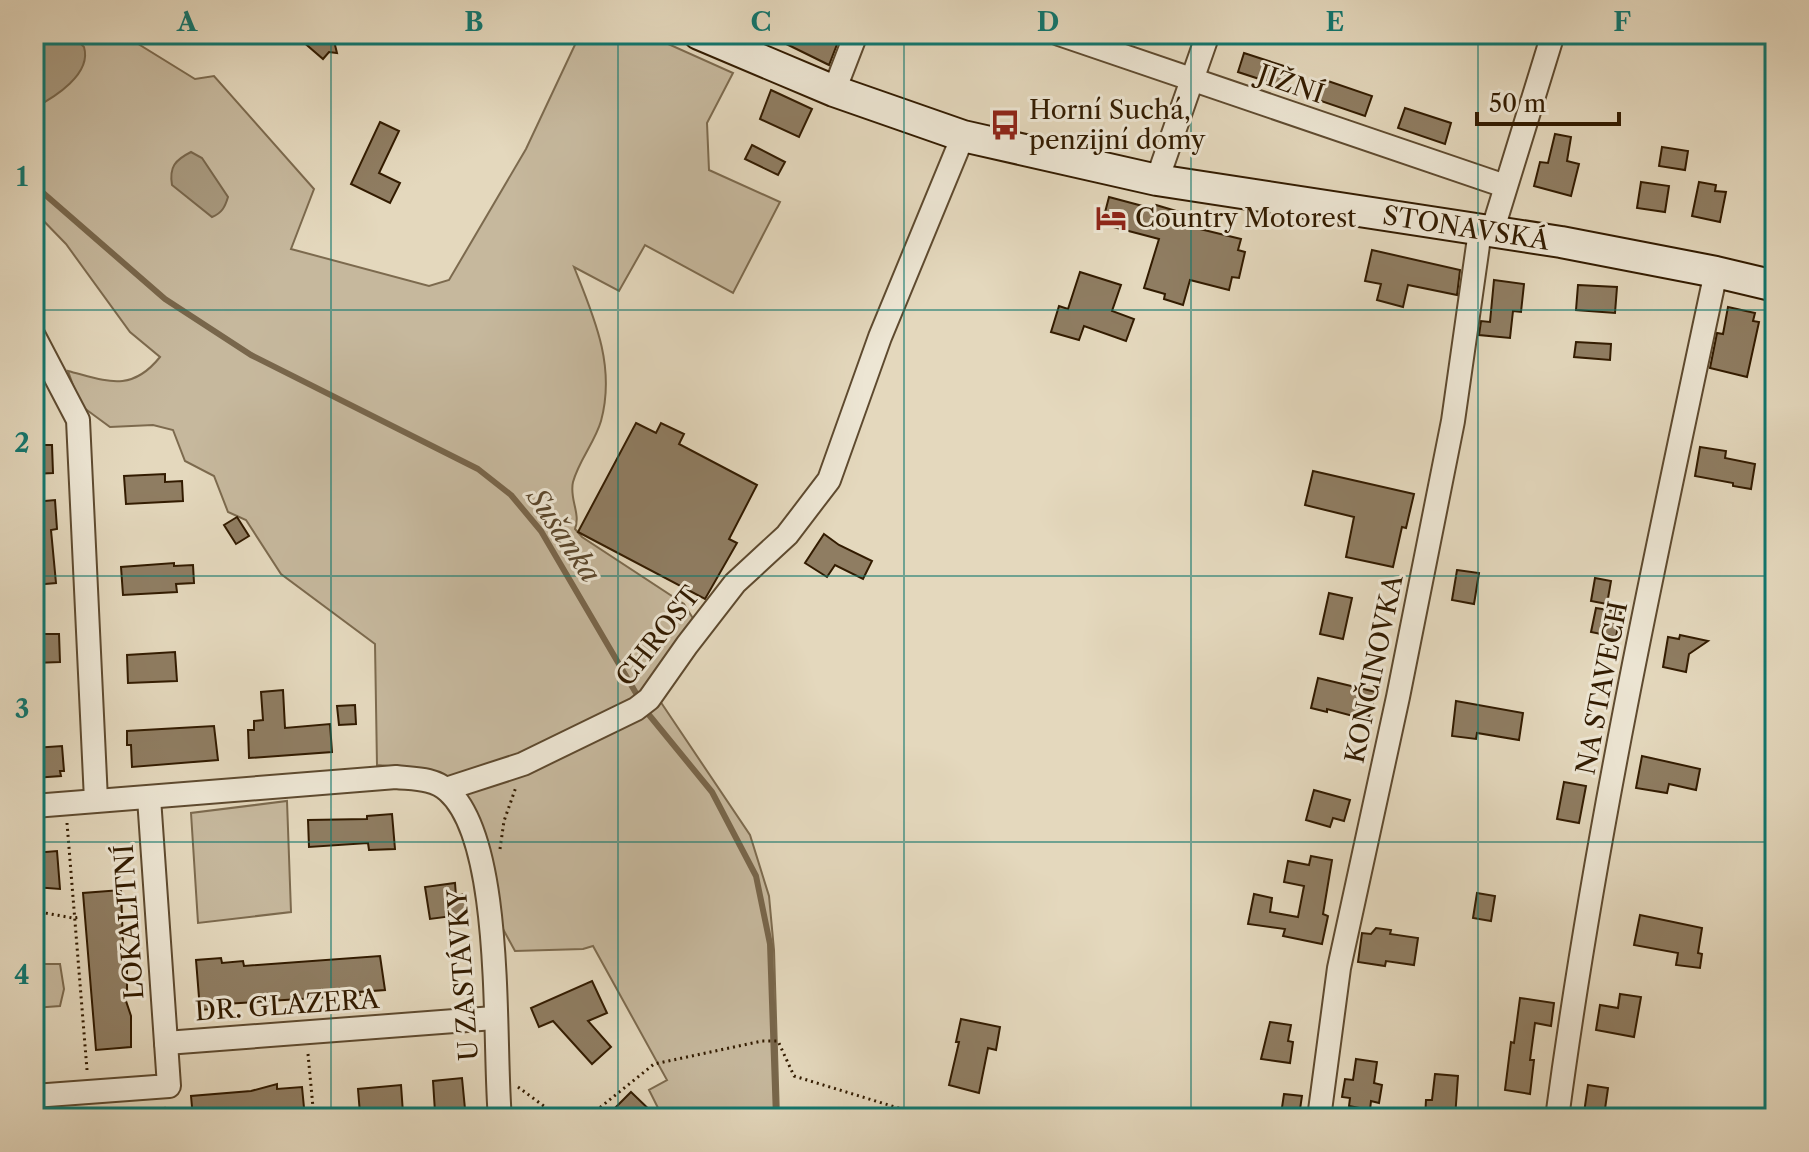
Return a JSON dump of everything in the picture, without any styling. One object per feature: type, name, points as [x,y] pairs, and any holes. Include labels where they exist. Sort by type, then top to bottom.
[{"type":"main road","name":"STONAVSKÁ","points":[[699,34],[834,91],[963,136],[1157,180],[1561,242],[1775,286]]},
{"type":"street","points":[[834,91],[856,34]]},
{"type":"street","name":"JIŽNÍ","points":[[1059,34],[1505,186]]},
{"type":"street","points":[[1157,180],[1208,34]]},
{"type":"street","name":"KONČINOVKA","points":[[1319,1118],[1339,968],[1398,697],[1453,421],[1486,232],[1505,186],[1553,34]]},
{"type":"street","name":"CHROST","points":[[446,789],[523,764],[642,704],[735,583],[787,535],[829,480],[880,337],[963,136]]},
{"type":"street","name":"NA STAVECH","points":[[1557,1118],[1600,838],[1716,272]]},
{"type":"street","points":[[34,336],[78,420],[96,800]]},
{"type":"street","points":[[34,806],[396,777],[427,780],[446,789]]},
{"type":"street","name":"U ZASTÁVKY","points":[[446,789],[459,804],[472,833],[486,884],[494,958],[500,1118]]},
{"type":"street","name":"LOKALITNÍ","points":[[149,798],[166,1043]]},
{"type":"street","name":"DR. GLAZERA","points":[[34,1096],[169,1086],[166,1043],[494,1018]]},
{"type":"path","points":[[499,850],[504,821],[523,764]]},
{"type":"path","points":[[66,803],[89,1092]]},
{"type":"path","points":[[34,911],[80,917]]},
{"type":"path","points":[[305,1032],[314,1118]]},
{"type":"path","points":[[579,1118],[592,1114],[654,1064],[762,1041],[778,1041],[794,1076],[931,1118]]},
{"type":"path","points":[[498,1071],[560,1118]]},
{"type":"shaded area","points":[[34,34],[122,34],[195,79],[214,76],[314,189],[291,249],[429,286],[449,280],[526,149],[580,34],[646,34],[733,73],[707,123],[709,170],[780,202],[733,293],[645,245],[619,291],[574,267],[601,342],[606,381],[601,421],[576,474],[572,494],[577,517],[575,529],[582,537],[684,604],[694,620],[660,701],[750,835],[769,896],[774,950],[779,1118],[663,1118],[649,1090],[667,1080],[593,946],[515,951],[497,918],[488,852],[422,769],[377,765],[375,644],[281,574],[246,520],[228,512],[214,476],[185,461],[173,430],[153,425],[110,427],[80,405],[68,371],[107,380],[128,380],[139,376],[160,357],[130,332],[66,244],[34,211]]},
{"type":"shaded area","points":[[44,34],[71,34],[84,47],[85,57],[83,66],[70,84],[34,108],[34,39]]},
{"type":"shaded area","points":[[191,152],[202,158],[228,197],[223,209],[212,217],[172,185],[174,165]]},
{"type":"shaded area","points":[[287,801],[291,912],[198,923],[191,813]]},
{"type":"shaded area","points":[[34,964],[60,964],[64,989],[60,1006],[34,1008]]},
{"type":"building","points":[[294,34],[344,34],[335,45],[337,53],[329,52],[323,59]]},
{"type":"building","points":[[766,34],[841,34],[829,65]]},
{"type":"building","points":[[1244,53],[1290,68],[1284,87],[1238,72]]},
{"type":"building","points":[[1325,80],[1372,96],[1365,116],[1318,100]]},
{"type":"building","points":[[771,90],[812,109],[799,137],[760,119]]},
{"type":"building","points":[[1405,108],[1451,123],[1445,144],[1398,128]]},
{"type":"building","points":[[380,122],[399,131],[379,173],[400,183],[390,203],[351,184]]},
{"type":"building","points":[[1555,134],[1571,137],[1567,161],[1579,164],[1571,196],[1534,186],[1540,162],[1548,163]]},
{"type":"building","points":[[752,145],[785,162],[778,175],[745,159]]},
{"type":"building","points":[[1662,147],[1688,151],[1685,170],[1659,166]]},
{"type":"building","points":[[1641,182],[1669,186],[1665,212],[1637,208]]},
{"type":"building","points":[[1699,182],[1716,185],[1715,191],[1726,192],[1720,222],[1692,216]]},
{"type":"building","points":[[1109,197],[1154,209],[1156,205],[1203,219],[1200,229],[1241,239],[1238,250],[1245,252],[1239,278],[1232,277],[1229,290],[1190,280],[1183,305],[1164,299],[1165,294],[1144,288],[1159,239],[1102,224]]},
{"type":"building","points":[[1372,250],[1460,270],[1457,295],[1408,285],[1403,307],[1377,300],[1381,284],[1365,281]]},
{"type":"building","points":[[1080,272],[1121,285],[1112,311],[1134,319],[1126,341],[1084,326],[1079,340],[1051,332],[1059,306],[1068,309]]},
{"type":"building","points":[[1494,280],[1524,284],[1521,312],[1513,311],[1510,338],[1479,335],[1481,321],[1490,322]]},
{"type":"building","points":[[1578,285],[1617,287],[1615,313],[1576,310]]},
{"type":"building","points":[[1728,307],[1755,313],[1753,321],[1759,322],[1747,377],[1710,368],[1717,333],[1723,334]]},
{"type":"building","points":[[1576,342],[1611,344],[1610,360],[1574,357]]},
{"type":"building","points":[[636,423],[656,433],[661,423],[684,434],[679,444],[757,485],[729,539],[737,543],[705,599],[578,532]]},
{"type":"building","points":[[34,445],[52,445],[53,473],[34,474]]},
{"type":"building","points":[[1700,447],[1726,451],[1725,458],[1755,464],[1751,489],[1695,476]]},
{"type":"building","points":[[1313,471],[1414,494],[1406,528],[1402,527],[1393,567],[1346,557],[1354,517],[1305,505]]},
{"type":"building","points":[[165,474],[165,482],[182,481],[183,501],[126,504],[124,476]]},
{"type":"building","points":[[55,500],[57,529],[51,530],[56,583],[34,585],[34,502]]},
{"type":"building","points":[[237,517],[249,536],[236,544],[224,525]]},
{"type":"building","points":[[824,534],[872,561],[863,579],[835,565],[827,577],[805,563]]},
{"type":"building","points":[[174,563],[174,566],[193,565],[194,583],[176,584],[177,592],[123,595],[121,567]]},
{"type":"building","points":[[1457,570],[1479,573],[1474,604],[1452,600]]},
{"type":"building","points":[[1595,578],[1611,581],[1607,604],[1591,601]]},
{"type":"building","points":[[1329,593],[1352,598],[1343,639],[1320,634]]},
{"type":"building","points":[[1596,608],[1621,612],[1616,637],[1591,632]]},
{"type":"building","points":[[34,634],[59,634],[60,662],[34,663]]},
{"type":"building","points":[[1680,635],[1708,641],[1689,654],[1686,672],[1663,667],[1668,637],[1679,639]]},
{"type":"building","points":[[175,652],[177,681],[128,683],[127,655]]},
{"type":"building","points":[[1318,678],[1376,692],[1368,720],[1311,708]]},
{"type":"building","points":[[283,690],[285,728],[330,724],[332,752],[249,758],[248,730],[254,730],[254,721],[263,720],[261,692]]},
{"type":"building","points":[[1456,701],[1523,713],[1519,740],[1477,733],[1476,739],[1452,736]]},
{"type":"building","points":[[355,705],[356,724],[339,725],[337,706]]},
{"type":"building","points":[[214,726],[218,760],[132,767],[127,731]]},
{"type":"building","points":[[62,746],[64,771],[60,771],[61,776],[34,778],[34,748]]},
{"type":"building","points":[[1642,756],[1700,769],[1696,790],[1669,784],[1667,793],[1636,788]]},
{"type":"building","points":[[1564,782],[1586,786],[1579,823],[1557,819]]},
{"type":"building","points":[[1314,790],[1350,800],[1344,821],[1333,818],[1330,827],[1306,820]]},
{"type":"building","points":[[392,814],[395,849],[369,850],[368,843],[309,847],[308,820],[367,819],[367,816]]},
{"type":"building","points":[[57,851],[60,889],[34,887],[34,853]]},
{"type":"building","points":[[1311,856],[1332,860],[1323,914],[1328,916],[1322,944],[1283,936],[1285,929],[1248,924],[1254,894],[1272,898],[1270,912],[1298,917],[1304,886],[1284,882],[1288,861],[1309,865]]},
{"type":"building","points":[[455,883],[456,896],[465,894],[468,914],[430,919],[425,887]]},
{"type":"building","points":[[121,890],[123,943],[120,943],[127,963],[127,995],[124,995],[131,1016],[131,1047],[96,1050],[83,893]]},
{"type":"building","points":[[1477,893],[1495,896],[1491,921],[1473,918]]},
{"type":"building","points":[[1640,915],[1702,928],[1698,953],[1702,954],[1700,968],[1676,965],[1678,953],[1634,945]]},
{"type":"building","points":[[1376,928],[1391,930],[1390,934],[1418,938],[1414,965],[1386,961],[1385,966],[1358,962],[1362,933],[1371,934]]},
{"type":"building","points":[[380,956],[385,990],[359,992],[360,995],[225,1004],[225,1008],[200,1010],[196,960],[221,958],[222,963],[243,961],[244,966]]},
{"type":"building","points":[[592,981],[607,1013],[588,1021],[611,1047],[592,1064],[553,1021],[539,1027],[531,1008]]},
{"type":"building","points":[[1620,994],[1641,997],[1634,1037],[1596,1030],[1600,1005],[1618,1008]]},
{"type":"building","points":[[1520,998],[1554,1003],[1551,1026],[1535,1023],[1530,1094],[1505,1090]]},
{"type":"building","points":[[961,1019],[1000,1027],[996,1050],[988,1048],[979,1093],[949,1085]]},
{"type":"building","points":[[1270,1022],[1291,1025],[1288,1041],[1293,1042],[1290,1063],[1261,1059]]},
{"type":"building","points":[[1356,1059],[1377,1062],[1374,1083],[1382,1085],[1379,1103],[1371,1101],[1370,1110],[1349,1106],[1350,1098],[1342,1097],[1345,1079],[1353,1080]]},
{"type":"building","points":[[1435,1074],[1458,1076],[1455,1118],[1425,1118],[1426,1100],[1432,1100]]},
{"type":"building","points":[[462,1078],[465,1109],[435,1112],[433,1081]]},
{"type":"building","points":[[277,1084],[277,1089],[302,1087],[305,1118],[193,1118],[191,1096],[251,1091]]},
{"type":"building","points":[[401,1085],[403,1113],[360,1114],[358,1089]]},
{"type":"building","points":[[1588,1085],[1608,1088],[1604,1116],[1584,1113]]},
{"type":"building","points":[[631,1092],[658,1118],[605,1118]]},
{"type":"building","points":[[1284,1094],[1302,1096],[1299,1116],[1281,1114]]},
{"type":"waterway","name":"Sušanka","points":[[34,185],[165,299],[251,355],[478,469],[511,495],[541,531],[640,700]]},
{"type":"waterway","name":"Sušanka","points":[[645,710],[712,792],[756,876],[770,944],[776,1118]]},
{"type":"place","name":"Horní Suchá, penzijní domy","points":[[1005,125]]},
{"type":"place","name":"Country Motorest","points":[[1111,218]]}]
